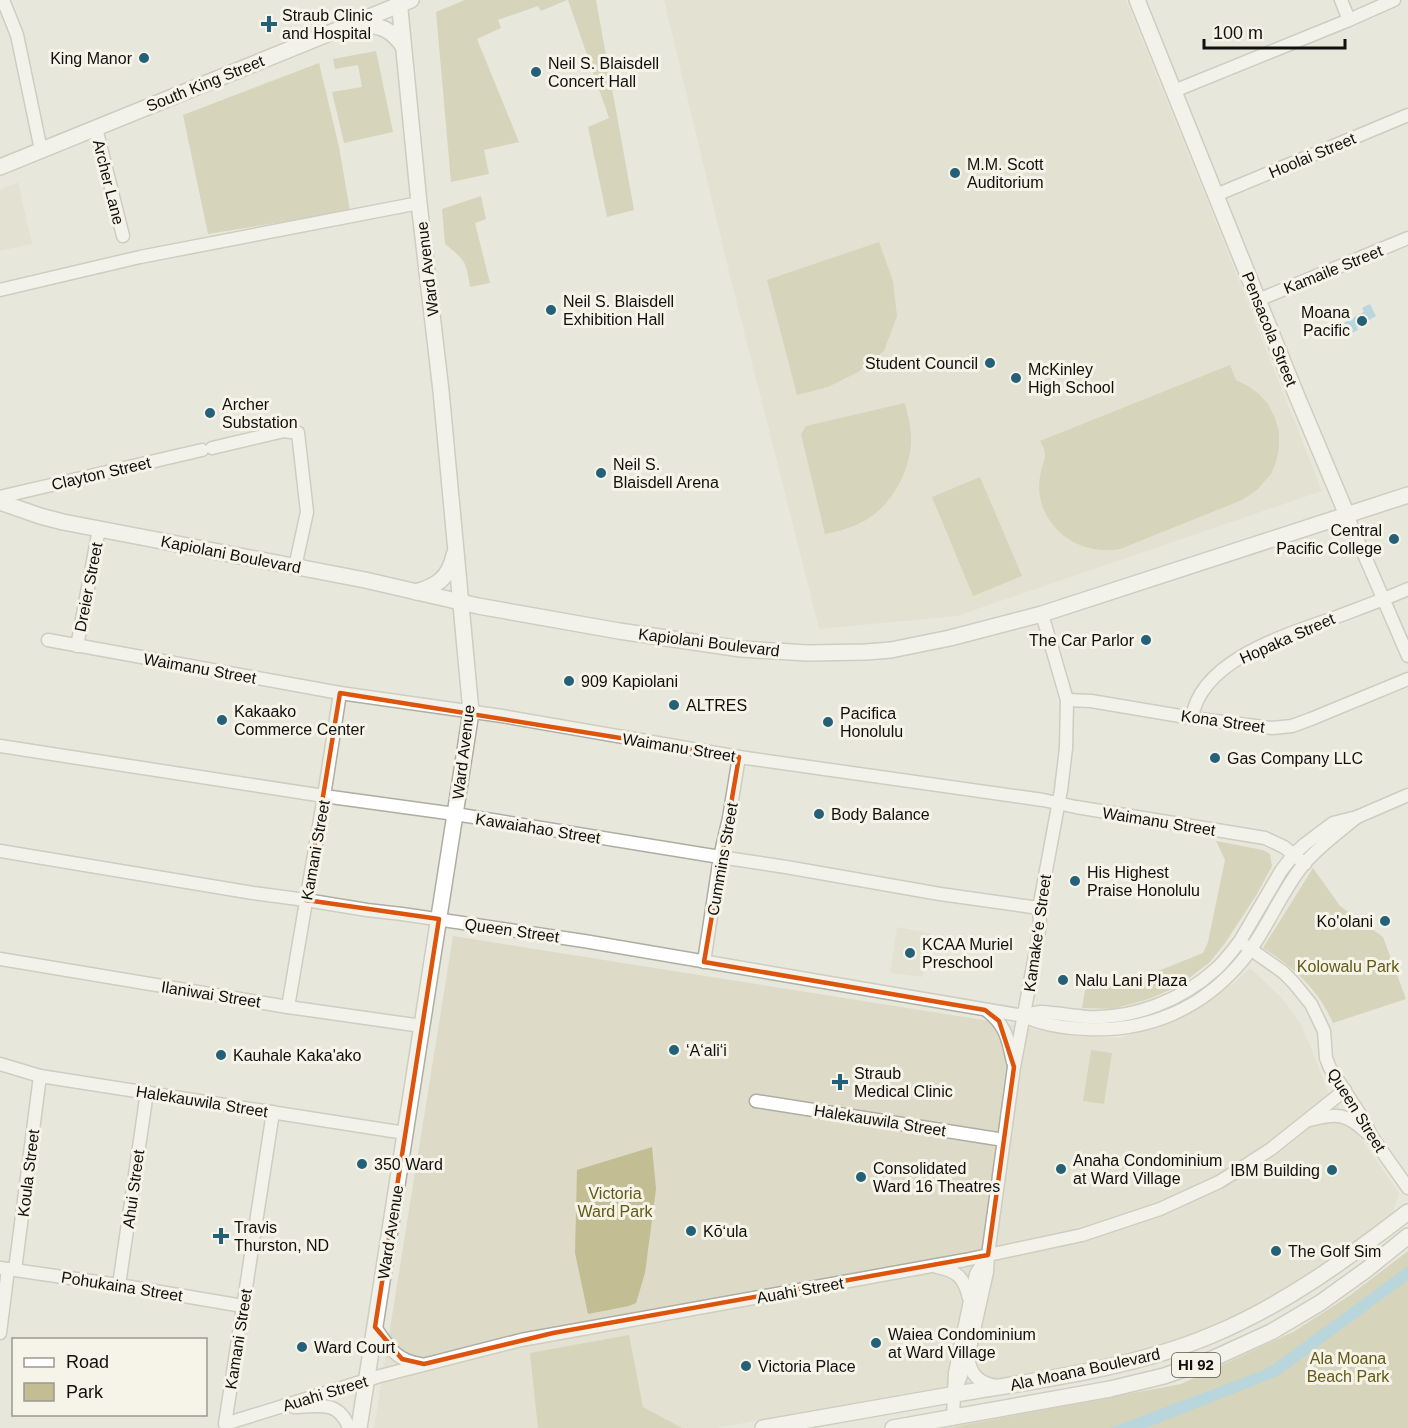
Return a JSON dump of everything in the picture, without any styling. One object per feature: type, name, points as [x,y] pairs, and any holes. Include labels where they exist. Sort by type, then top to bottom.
[{"type":"main road","name":"Pensacola Street","points":[[1137,0],[1299,403],[1347,515]]},
{"type":"main road","name":"South King Street","points":[[0,167],[403,1]]},
{"type":"main road","name":"Ward Avenue","points":[[359,1428],[471,712],[441,391],[403,46],[403,1]]},
{"type":"main road","points":[[355,22],[387,29],[403,46]]},
{"type":"main road","name":"Kapiolani Boulevard","points":[[0,502],[40,516],[99,529],[461,602],[684,641],[741,649],[808,653],[866,652],[900,648],[969,634],[1042,614],[1408,495]]},
{"type":"main road","points":[[416,592],[435,585],[445,576],[452,564],[454,540]]},
{"type":"main road","name":"Ala Moana Boulevard","points":[[763,1428],[1002,1387],[1106,1367],[1161,1353],[1212,1335],[1260,1312],[1309,1284],[1408,1212]]},
{"type":"main road","name":"Ala Moana Boulevard","points":[[893,1428],[1110,1389],[1164,1376],[1212,1359],[1271,1332],[1320,1303],[1408,1236]]},
{"type":"street","points":[[3,0],[17,34],[41,150]]},
{"type":"street","points":[[1341,0],[1349,20]]},
{"type":"street","points":[[1173,91],[1394,0]]},
{"type":"street","name":"Hoolai Street","points":[[1216,195],[1408,115]]},
{"type":"street","name":"Archer Lane","points":[[96,128],[123,236]]},
{"type":"street","points":[[0,290],[140,257],[419,203]]},
{"type":"street","name":"Kamaile Street","points":[[1258,300],[1408,238]]},
{"type":"street","name":"Clayton Street","points":[[0,496],[284,431],[298,433],[307,512],[295,567]]},
{"type":"street","name":"Pensacola Street","points":[[1347,515],[1408,656]]},
{"type":"street","name":"Dreier Street","points":[[77,646],[99,529]]},
{"type":"street","name":"Hopaka Street","points":[[1192,718],[1207,685],[1245,654],[1408,589]]},
{"type":"street","name":"Kamakeʻe Street","points":[[954,1394],[968,1357],[987,1272],[987,1255],[1014,1067],[1037,945],[1040,924],[1039,908],[1066,748],[1067,700],[1042,614]]},
{"type":"street","name":"Waimanu Street","points":[[48,640],[340,693],[471,712],[739,757],[980,790],[1264,838],[1284,847],[1305,864]]},
{"type":"street","name":"Kona Street","points":[[1067,700],[1091,701],[1192,718],[1272,728],[1292,726],[1408,678]]},
{"type":"street","name":"Kamani Street","points":[[288,1007],[340,693]]},
{"type":"street","name":"Kawaiahao Street","points":[[0,746],[455,814],[940,894],[1039,908]]},
{"type":"street","name":"Cummins Street","points":[[704,962],[720,857],[739,757]]},
{"type":"street","points":[[1357,817],[1408,795]]},
{"type":"street","name":"Queen Street","points":[[0,851],[253,893],[584,941],[1024,1016],[1038,1022],[1069,1029],[1096,1030],[1135,1027],[1160,1020],[1206,995],[1227,977],[1281,871],[1294,854],[1318,832],[1333,823],[1357,817]]},
{"type":"street","name":"Queen Street","points":[[1245,945],[1305,864],[1357,817]]},
{"type":"street","name":"Queen Street","points":[[1245,945],[1283,972],[1311,1004],[1324,1031],[1326,1058],[1330,1068],[1372,1137],[1408,1188]]},
{"type":"street","name":"Ilaniwai Street","points":[[0,959],[288,1007],[422,1026]]},
{"type":"street","points":[[985,1010],[995,1017],[1005,1031],[1014,1067]]},
{"type":"street","name":"Halekauwila Street","points":[[0,1064],[40,1076],[405,1133]]},
{"type":"street","name":"Koula Street","points":[[0,1333],[8,1269],[40,1076]]},
{"type":"street","name":"Auahi Street","points":[[225,1424],[424,1364],[553,1333],[930,1266],[1082,1235],[1135,1219],[1206,1188],[1270,1149],[1345,1090]]},
{"type":"street","name":"Ahui Street","points":[[119,1285],[147,1092]]},
{"type":"street","name":"Halekauwila Street","points":[[756,1101],[1004,1140]]},
{"type":"street","name":"Kamani Street","points":[[225,1424],[273,1112]]},
{"type":"street","points":[[1306,1121],[1338,1115],[1352,1120],[1372,1137]]},
{"type":"street","name":"Kamakeʻe Street","points":[[954,1394],[955,1373],[976,1274],[987,1255]]},
{"type":"street","points":[[930,1266],[955,1272],[966,1286],[970,1301]]},
{"type":"street","name":"Pohukaina Street","points":[[8,1269],[243,1306]]},
{"type":"street","points":[[375,1328],[393,1352],[402,1359],[424,1364]]},
{"type":"street","points":[[968,1357],[970,1367],[976,1377],[989,1385],[1002,1387]]},
{"type":"street","points":[[953,1417],[954,1394]]},
{"type":"street","points":[[281,1407],[323,1406],[333,1408],[341,1413],[349,1428]]},
{"type":"highlighted area","points":[[340,693],[739,757],[704,962],[985,1010],[999,1021],[1014,1067],[988,1255],[553,1333],[424,1364],[402,1359],[375,1327],[439,919],[306,900]]},
{"type":"shaded area","name":"McKinley High School","points":[[664,0],[1126,0],[1322,491],[957,616],[819,629],[727,264]]},
{"type":"shaded area","points":[[18,182],[32,244],[0,251],[0,190]]},
{"type":"shaded area","name":"KCAA Muriel Preschool","points":[[897,927],[930,933],[923,977],[890,973]]},
{"type":"shaded area","points":[[453,936],[1082,1037],[1120,1038],[1162,1024],[1200,1006],[1234,983],[1250,968],[1281,997],[1301,1025],[1327,1090],[1399,1193],[1393,1213],[1291,1287],[1218,1326],[1116,1358],[716,1428],[374,1428]]},
{"type":"green space","points":[[465,0],[567,0],[541,11],[538,6],[498,20],[501,28],[477,39],[519,142],[484,150],[489,174],[451,182],[436,12]]},
{"type":"green space","points":[[568,0],[596,0],[634,210],[607,217],[588,127],[609,118]]},
{"type":"green space","points":[[376,51],[393,132],[344,143],[332,92],[362,87],[358,65],[335,69],[333,59]]},
{"type":"green space","points":[[319,63],[339,147],[350,211],[208,234],[183,115]]},
{"type":"green space","points":[[481,196],[486,219],[475,223],[490,283],[470,287],[464,262],[445,244],[442,209]]},
{"type":"green space","points":[[879,242],[893,281],[897,316],[884,351],[858,372],[828,387],[797,395],[767,280]]},
{"type":"green space","points":[[1230,365],[1236,380],[1259,394],[1268,404],[1279,432],[1276,462],[1271,474],[1257,490],[1242,500],[1120,549],[1105,550],[1078,544],[1066,538],[1056,529],[1042,505],[1039,490],[1045,456],[1040,441]]},
{"type":"green space","points":[[905,403],[911,444],[905,471],[892,496],[873,515],[861,523],[825,534],[801,434],[806,426]]},
{"type":"green space","points":[[980,477],[1022,576],[973,596],[932,497]]},
{"type":"green space","points":[[1216,841],[1263,850],[1270,854],[1272,866],[1257,894],[1210,962],[1179,986],[1149,999],[1113,1009],[1082,1008],[1085,990],[1105,982],[1116,988],[1203,953],[1208,942],[1225,860]]},
{"type":"green space","name":"Kolowalu Park","points":[[1313,868],[1340,906],[1383,937],[1406,999],[1333,1023],[1319,998],[1301,977],[1263,948]]},
{"type":"green space","points":[[1091,1050],[1112,1053],[1104,1104],[1083,1101]]},
{"type":"green space","name":"Victoria Ward Park","points":[[652,1147],[656,1189],[645,1273],[636,1303],[588,1314],[575,1253],[577,1170]]},
{"type":"green space","name":"Ala Moana Beach Park","points":[[1408,1251],[1408,1428],[947,1428],[1181,1384],[1293,1332],[1349,1296]]},
{"type":"green space","points":[[629,1335],[643,1407],[682,1428],[538,1428],[530,1353]]},
{"type":"water","points":[[1370,304],[1376,316],[1350,334],[1344,323],[1364,312],[1362,308]]},
{"type":"water","points":[[1408,1266],[1408,1280],[1281,1374],[1146,1428],[1110,1428],[1271,1366]]},
{"type":"place","name":"Straub Clinic and Hospital","points":[[269,24]]},
{"type":"place","name":"King Manor","points":[[144,58]]},
{"type":"place","name":"Neil S. Blaisdell Concert Hall","points":[[536,72]]},
{"type":"place","name":"M.M. Scott Auditorium","points":[[955,173]]},
{"type":"place","name":"Neil S. Blaisdell Exhibition Hall","points":[[551,310]]},
{"type":"place","name":"Moana Pacific","points":[[1362,321]]},
{"type":"place","name":"Student Council","points":[[990,363]]},
{"type":"place","name":"McKinley High School","points":[[1016,378]]},
{"type":"place","name":"Archer Substation","points":[[210,413]]},
{"type":"place","name":"Neil S. Blaisdell Arena","points":[[601,473]]},
{"type":"place","name":"Central Pacific College","points":[[1394,539]]},
{"type":"place","name":"The Car Parlor","points":[[1146,640]]},
{"type":"place","name":"909 Kapiolani","points":[[569,681]]},
{"type":"place","name":"ALTRES","points":[[674,705]]},
{"type":"place","name":"Kakaako Commerce Center","points":[[222,720]]},
{"type":"place","name":"Pacifica Honolulu","points":[[828,722]]},
{"type":"place","name":"Gas Company LLC","points":[[1215,758]]},
{"type":"place","name":"Body Balance","points":[[819,814]]},
{"type":"place","name":"His Highest Praise Honolulu","points":[[1075,881]]},
{"type":"place","name":"Ko'olani","points":[[1385,921]]},
{"type":"place","name":"KCAA Muriel Preschool","points":[[910,953]]},
{"type":"place","name":"Nalu Lani Plaza","points":[[1063,980]]},
{"type":"place","name":"‘A‘ali‘i","points":[[674,1050]]},
{"type":"place","name":"Kauhale Kaka'ako","points":[[221,1055]]},
{"type":"place","name":"Straub Medical Clinic","points":[[840,1082]]},
{"type":"place","name":"350 Ward","points":[[362,1164]]},
{"type":"place","name":"Anaha Condominium at Ward Village","points":[[1061,1169]]},
{"type":"place","name":"IBM Building","points":[[1332,1170]]},
{"type":"place","name":"Consolidated Ward 16 Theatres","points":[[861,1177]]},
{"type":"place","name":"Kōʻula","points":[[691,1231]]},
{"type":"place","name":"Travis Thurston, ND","points":[[221,1236]]},
{"type":"place","name":"The Golf Sim","points":[[1276,1251]]},
{"type":"place","name":"Waiea Condominium at Ward Village","points":[[876,1343]]},
{"type":"place","name":"Ward Court","points":[[302,1347]]},
{"type":"place","name":"Victoria Place","points":[[746,1366]]}]
